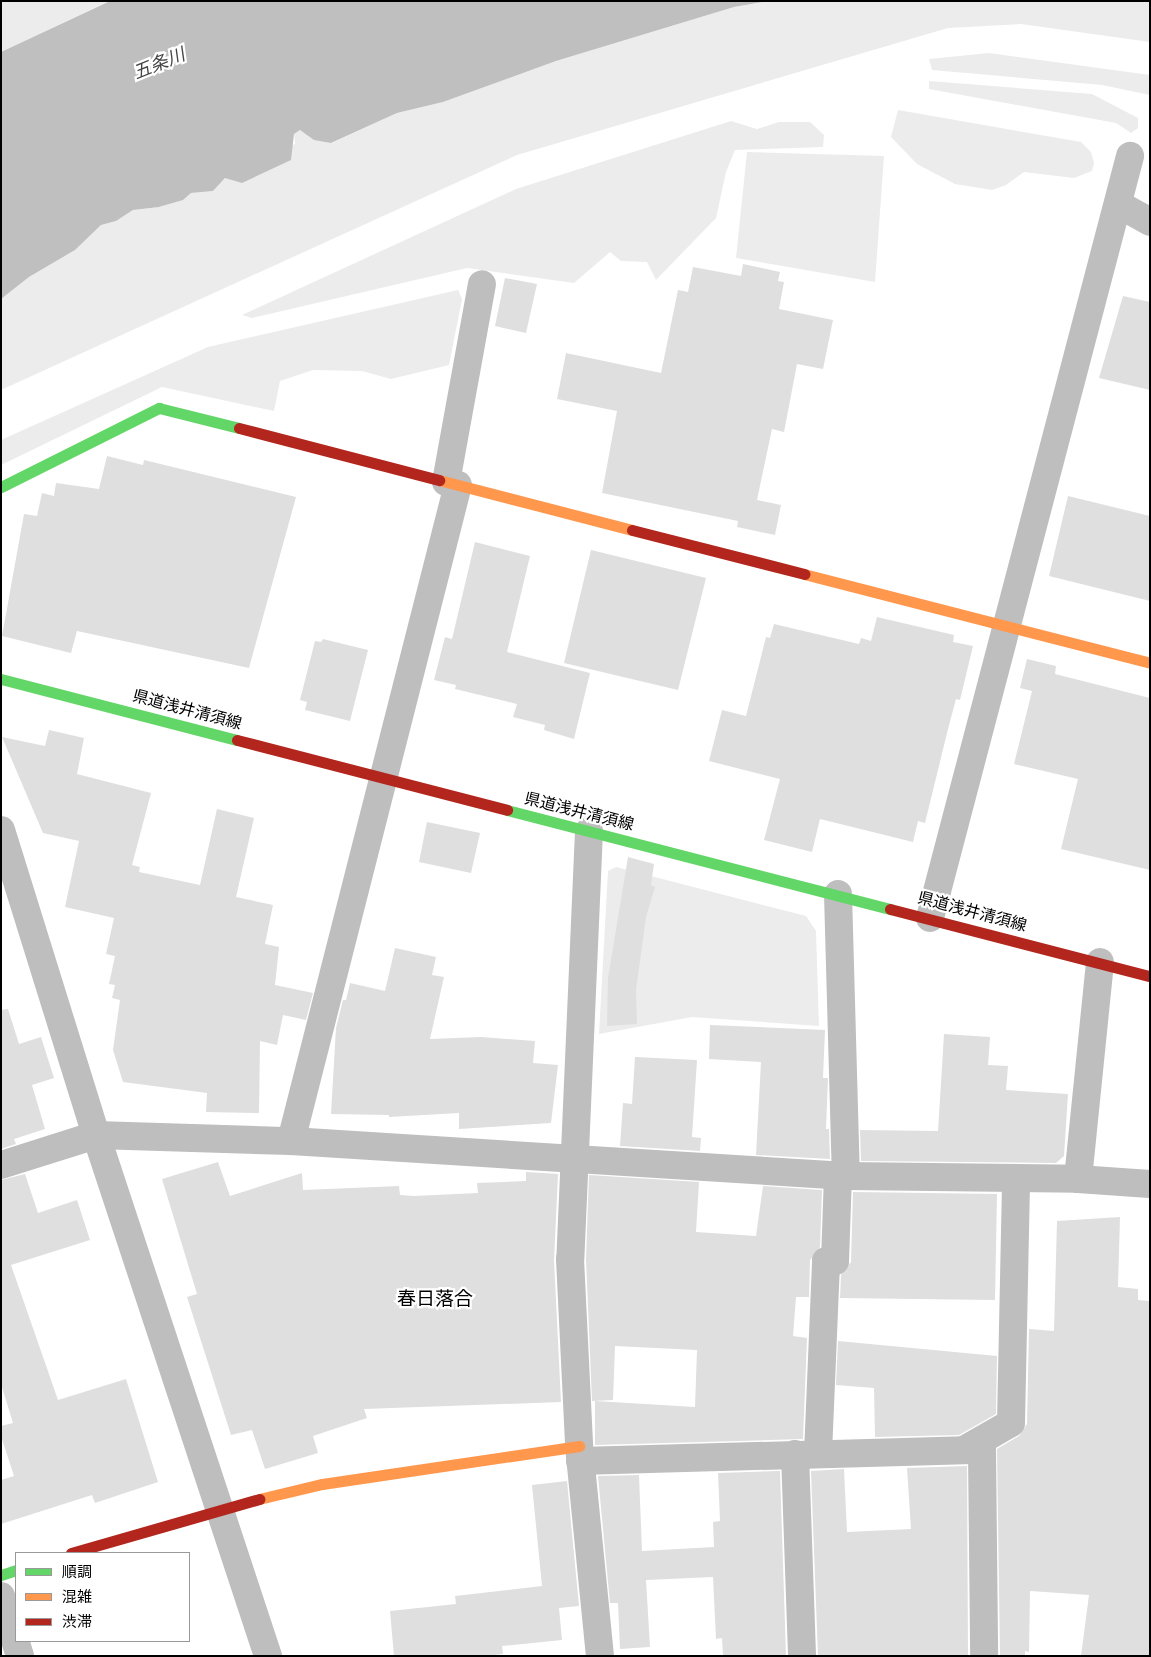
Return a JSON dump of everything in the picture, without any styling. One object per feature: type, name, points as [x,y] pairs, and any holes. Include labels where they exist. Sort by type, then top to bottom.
[{"type":"street","points":[[930,918],[1130,156]]},
{"type":"street","points":[[1118,204],[1150,222]]},
{"type":"street","points":[[291,1141],[384,778],[452,484],[482,284]]},
{"type":"street","points":[[1,487],[159,408],[1150,663]]},
{"type":"street","name":"県道浅井清須線","points":[[1,679],[1150,976]]},
{"type":"street","points":[[589,831],[570,1259],[579,1453],[600,1656]]},
{"type":"street","points":[[4,843],[96,1135],[268,1656]]},
{"type":"street","points":[[802,1656],[807,1454],[826,1261],[835,1261],[842,1176],[838,894]]},
{"type":"street","points":[[1078,1179],[1100,962]]},
{"type":"street","points":[[1,1165],[96,1135],[291,1141],[842,1176],[1078,1179],[1150,1184]]},
{"type":"street","points":[[964,1450],[1011,1423],[1016,1178]]},
{"type":"street","points":[[74,1552],[220,1508],[322,1484],[579,1453],[807,1454],[982,1450],[984,1656]]},
{"type":"street","points":[[1,1575],[15,1570]]},
{"type":"street","points":[[1,1596],[15,1640]]},
{"type":"street","points":[[16,1642],[20,1656]]},
{"type":"shaded area","points":[[1,1],[109,1],[1,52]]},
{"type":"shaded area","points":[[769,1],[1150,1],[1150,42],[1021,24],[948,28],[517,155],[1,390],[1,299],[29,277],[75,250],[101,225],[116,221],[133,210],[159,207],[183,200],[191,193],[213,191],[225,178],[295,144],[294,134],[300,130],[332,143],[397,113],[443,102],[556,61],[734,7]]},
{"type":"shaded area","points":[[989,53],[1150,75],[1150,95],[1102,85],[932,70],[929,59]]},
{"type":"shaded area","points":[[929,81],[1092,94],[1138,118],[1138,128],[1131,133],[1116,123],[929,89]]},
{"type":"shaded area","points":[[898,110],[1081,142],[1091,152],[1094,163],[1092,171],[1074,178],[1024,172],[1006,185],[992,190],[955,184],[917,164],[891,137]]},
{"type":"shaded area","points":[[731,121],[757,129],[779,122],[810,122],[824,135],[823,147],[735,150],[726,172],[716,218],[656,280],[647,262],[621,261],[610,252],[574,283],[467,268],[252,318],[242,315],[516,189]]},
{"type":"shaded area","points":[[747,152],[884,156],[875,282],[736,258]]},
{"type":"shaded area","points":[[458,290],[462,299],[449,365],[391,379],[362,371],[313,370],[280,381],[274,411],[162,387],[1,465],[1,440],[208,347]]},
{"type":"shaded area","points":[[616,867],[806,916],[816,931],[819,1026],[692,1017],[599,1034],[608,871]]},
{"type":"water","name":"五条川","points":[[110,1],[769,1],[734,7],[556,61],[443,102],[397,113],[331,143],[314,140],[300,130],[294,134],[291,160],[242,183],[225,178],[213,191],[191,193],[183,200],[159,207],[133,210],[116,221],[101,225],[75,250],[29,277],[1,299],[1,52]]},
{"type":"building","points":[[743,264],[780,272],[778,281],[784,282],[779,309],[833,320],[823,369],[797,364],[784,432],[772,429],[757,500],[781,505],[775,535],[737,527],[738,521],[602,493],[617,411],[557,399],[566,353],[661,373],[678,290],[688,292],[693,267],[741,276]]},
{"type":"building","points":[[505,278],[537,284],[526,333],[495,326]]},
{"type":"building","points":[[1123,296],[1150,302],[1150,390],[1099,378]]},
{"type":"building","points":[[107,456],[143,465],[144,460],[296,497],[249,668],[77,631],[71,653],[2,636],[24,514],[37,516],[42,493],[54,496],[56,483],[99,489]]},
{"type":"building","points":[[1068,496],[1150,516],[1150,601],[1049,576]]},
{"type":"building","points":[[475,542],[530,556],[507,652],[590,673],[574,739],[544,730],[545,725],[513,717],[517,704],[455,689],[456,685],[434,680],[445,637],[452,639]]},
{"type":"building","points":[[591,550],[706,578],[678,690],[564,663]]},
{"type":"building","points":[[877,617],[954,635],[953,642],[973,646],[960,700],[956,699],[925,823],[918,821],[913,842],[820,819],[812,852],[764,840],[780,779],[709,761],[722,710],[746,716],[766,637],[770,638],[774,624],[859,644],[861,638],[871,641]]},
{"type":"building","points":[[323,639],[368,650],[350,721],[305,710],[307,702],[300,700],[315,641],[321,642]]},
{"type":"building","points":[[1027,659],[1056,666],[1055,674],[1150,698],[1150,870],[1061,849],[1078,779],[1014,764],[1032,691],[1020,688]]},
{"type":"building","points":[[49,730],[84,738],[77,774],[151,793],[132,865],[140,867],[139,872],[200,885],[217,809],[254,818],[236,897],[273,905],[265,944],[279,947],[275,985],[313,993],[306,1020],[283,1015],[277,1045],[260,1041],[259,1113],[206,1112],[207,1093],[123,1082],[113,1050],[120,1000],[112,998],[115,985],[109,984],[115,956],[106,954],[114,918],[65,907],[79,841],[43,833],[2,737],[45,746]]},
{"type":"building","points":[[427,822],[480,833],[471,873],[419,862]]},
{"type":"building","points":[[628,857],[654,864],[651,885],[655,887],[646,917],[636,990],[637,1024],[607,1026],[608,978]]},
{"type":"building","points":[[395,948],[436,957],[432,975],[444,977],[430,1039],[481,1037],[535,1041],[533,1063],[558,1065],[551,1123],[459,1129],[459,1113],[389,1117],[389,1115],[331,1114],[336,1028],[343,1000],[346,1000],[350,983],[385,991]]},
{"type":"building","points":[[8,1009],[19,1044],[41,1037],[54,1078],[32,1085],[45,1129],[14,1139],[16,1144],[1,1149],[1,1010]]},
{"type":"building","points":[[710,1025],[825,1030],[823,1078],[828,1078],[826,1129],[829,1129],[830,1159],[756,1155],[761,1062],[709,1059]]},
{"type":"building","points":[[944,1034],[990,1037],[988,1065],[1008,1066],[1006,1090],[1068,1094],[1064,1156],[1056,1163],[861,1161],[860,1130],[938,1131]]},
{"type":"building","points":[[635,1057],[697,1060],[692,1137],[701,1138],[700,1151],[620,1146],[623,1103],[632,1104]]},
{"type":"building","points":[[218,1162],[230,1196],[302,1173],[303,1190],[399,1186],[400,1195],[414,1196],[478,1193],[477,1183],[526,1181],[526,1172],[558,1174],[554,1260],[561,1402],[364,1409],[367,1418],[313,1436],[318,1453],[265,1469],[252,1430],[231,1435],[187,1297],[197,1294],[162,1179]]},
{"type":"building","points":[[25,1174],[38,1213],[77,1200],[90,1240],[11,1265],[58,1400],[126,1379],[158,1482],[95,1503],[92,1495],[1,1524],[1,1480],[14,1476],[1,1436],[1,1426],[13,1423],[1,1384],[1,1180]]},
{"type":"building","points":[[589,1175],[699,1182],[696,1232],[756,1236],[763,1186],[822,1190],[820,1247],[810,1260],[809,1297],[796,1297],[793,1336],[807,1338],[803,1439],[595,1445],[595,1401],[695,1407],[697,1350],[615,1346],[613,1400],[592,1401],[586,1259]]},
{"type":"building","points":[[853,1192],[997,1194],[995,1300],[840,1298],[841,1275],[851,1262]]},
{"type":"building","points":[[1120,1217],[1118,1287],[1138,1289],[1138,1300],[1150,1301],[1150,1656],[1081,1656],[1089,1595],[1030,1591],[1029,1652],[1025,1651],[1025,1656],[1000,1656],[997,1449],[1019,1436],[1027,1424],[1029,1329],[1054,1331],[1057,1221]]},
{"type":"building","points":[[838,1341],[997,1356],[996,1414],[959,1435],[875,1437],[874,1388],[836,1385]]},
{"type":"building","points":[[967,1466],[968,1656],[818,1656],[811,1471],[844,1469],[847,1532],[911,1529],[907,1468]]},
{"type":"building","points":[[780,1471],[786,1656],[723,1656],[722,1638],[716,1639],[713,1577],[646,1580],[650,1647],[620,1649],[618,1603],[610,1603],[598,1476],[639,1475],[642,1551],[714,1547],[713,1522],[720,1521],[718,1473]]},
{"type":"building","points":[[567,1481],[579,1606],[559,1608],[562,1640],[502,1646],[503,1654],[486,1656],[394,1656],[390,1611],[456,1604],[455,1596],[542,1586],[532,1485]]},
{"type":"traffic: fast","points":[[1,487],[159,408],[239,428]]},
{"type":"traffic: fast","points":[[1,679],[237,740]]},
{"type":"traffic: fast","points":[[507,810],[890,909]]},
{"type":"traffic: fast","points":[[1,1575],[15,1570]]},
{"type":"traffic: slow","points":[[439,480],[632,530]]},
{"type":"traffic: slow","points":[[804,574],[1150,663]]},
{"type":"traffic: slow","points":[[259,1499],[322,1484],[579,1446]]},
{"type":"traffic: jam","points":[[239,428],[439,480]]},
{"type":"traffic: jam","points":[[632,530],[804,574]]},
{"type":"traffic: jam","points":[[237,740],[507,810]]},
{"type":"traffic: jam","points":[[890,909],[1150,976]]},
{"type":"traffic: jam","points":[[74,1552],[259,1499]]},
{"type":"district","name":"春日落合","points":[[435,1299]]}]
